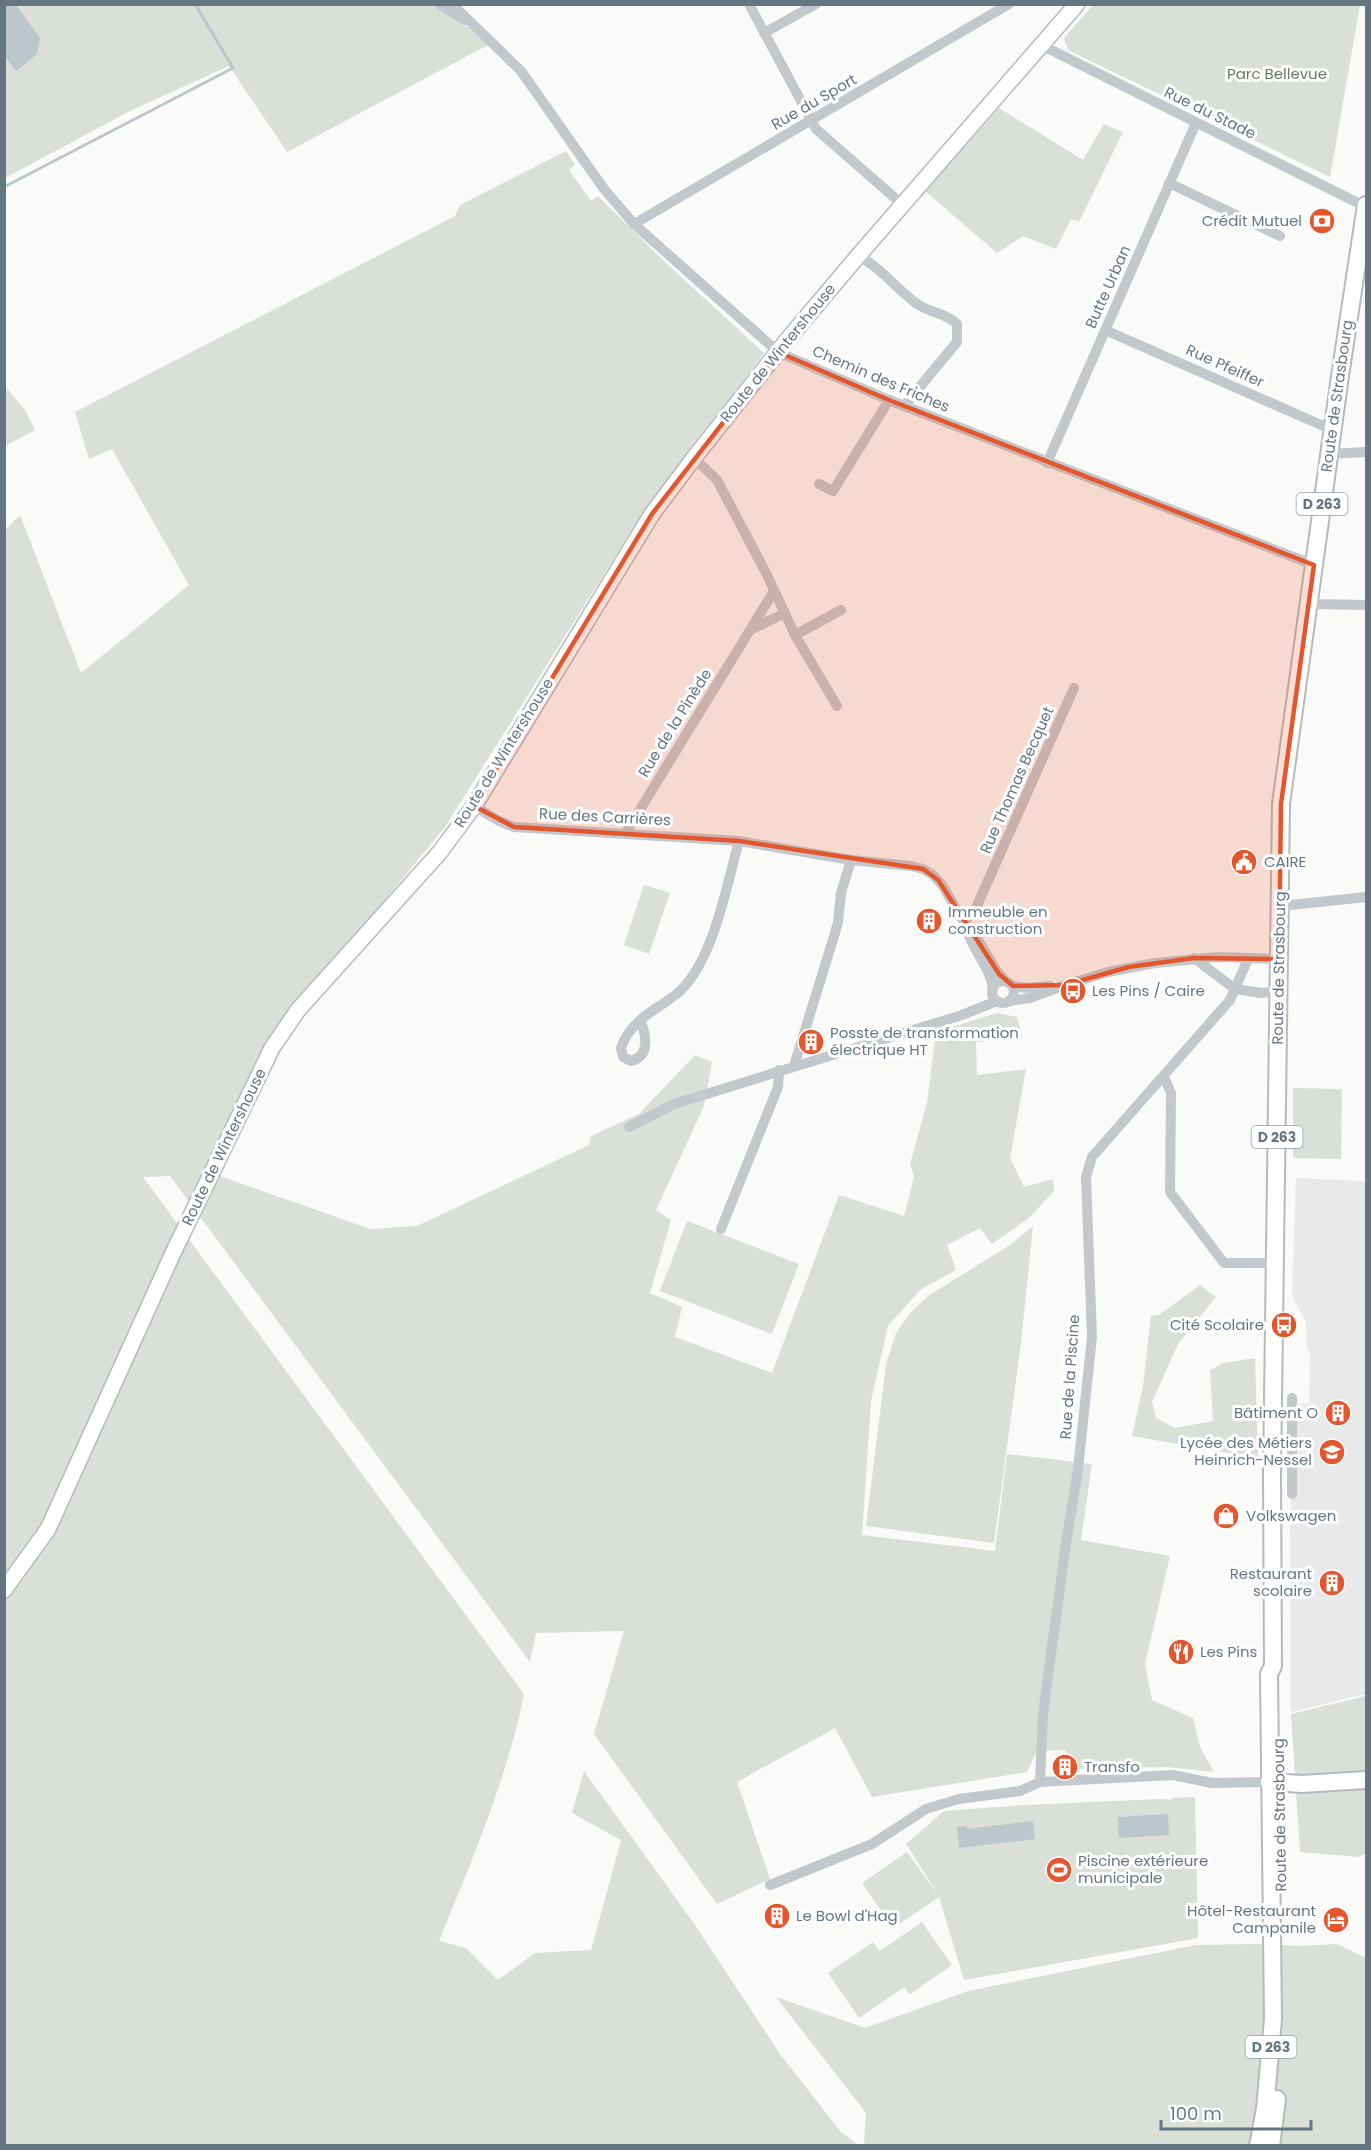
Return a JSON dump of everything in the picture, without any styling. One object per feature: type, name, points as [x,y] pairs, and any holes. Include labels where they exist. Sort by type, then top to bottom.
[{"type":"main road","name":"Route de Strasbourg","points":[[1258,2145],[1265,2109],[1277,1945],[1274,1782],[1269,1674],[1273,1666],[1271,1565],[1281,804],[1333,427],[1361,275],[1366,205]]},
{"type":"main road","points":[[1274,1782],[1302,1784],[1366,1780]]},
{"type":"main road","name":"Route de Strasbourg","points":[[1271,2145],[1277,2107],[1283,2010],[1277,1945]]},
{"type":"street","name":"Chemin des Friches","points":[[440,4],[482,32]]},
{"type":"street","name":"Chemin des Friches","points":[[452,4],[521,71],[604,189],[634,224],[778,352],[889,400],[1047,463],[1314,565]]},
{"type":"street","points":[[749,4],[816,129],[903,205]]},
{"type":"street","points":[[764,33],[816,4]]},
{"type":"street","name":"Rue du Sport","points":[[634,224],[1009,4]]},
{"type":"street","name":"Route de Wintershouse","points":[[4,1590],[48,1529],[173,1253],[272,1048],[298,1010],[440,852],[474,806],[652,513],[694,458],[858,256],[1077,4]]},
{"type":"street","name":"Rue du Stade","points":[[1041,45],[1366,205]]},
{"type":"street","name":"Butte Urban","points":[[1047,463],[1196,123]]},
{"type":"street","points":[[1169,183],[1280,236]]},
{"type":"street","points":[[858,256],[871,262],[917,305],[950,317],[957,324],[957,342],[904,406]]},
{"type":"street","name":"Rue Pfeiffer","points":[[1105,330],[1322,425],[1333,427]]},
{"type":"street","points":[[819,484],[833,491],[889,400]]},
{"type":"street","points":[[1329,454],[1366,452]]},
{"type":"street","points":[[694,458],[717,480],[795,635],[837,706]]},
{"type":"street","name":"Rue de la Pinède","points":[[625,834],[774,591]]},
{"type":"street","points":[[1309,604],[1366,605]]},
{"type":"street","points":[[795,635],[841,610]]},
{"type":"street","points":[[751,629],[785,614]]},
{"type":"street","name":"Rue Thomas Becquet","points":[[961,918],[987,885],[1074,688]]},
{"type":"street","name":"Rue des Carrières","points":[[474,806],[514,827],[739,841],[851,860],[923,869],[938,880],[999,974],[1009,984]]},
{"type":"street","points":[[640,1020],[678,992],[693,975],[715,926],[739,841]]},
{"type":"street","points":[[794,1066],[835,933],[840,893],[851,860]]},
{"type":"street","points":[[1281,906],[1366,897]]},
{"type":"street","name":"Rue des Carrières","points":[[961,918],[966,934],[990,979],[994,994]]},
{"type":"street","points":[[994,994],[1003,1003],[1034,997],[1065,985],[1129,967],[1194,958],[1278,959]]},
{"type":"street","points":[[1194,958],[1235,989],[1261,993],[1279,991]]},
{"type":"street","name":"Rue de la Piscine","points":[[1040,1782],[1043,1714],[1065,1543],[1078,1469],[1092,1337],[1086,1177],[1092,1157],[1230,1000],[1248,959]]},
{"type":"street","points":[[629,1127],[674,1104],[964,1014],[994,994],[999,982],[1028,988],[1065,985]]},
{"type":"street","points":[[1009,984],[1014,993],[1009,1001]]},
{"type":"street","points":[[721,1229],[780,1083],[779,1070]]},
{"type":"street","points":[[1164,1077],[1171,1093],[1170,1192],[1224,1263],[1275,1263]]},
{"type":"street","points":[[1292,1398],[1292,1494]]},
{"type":"street","points":[[770,1885],[872,1844],[926,1809],[970,1796],[1020,1791],[1040,1782],[1173,1775],[1212,1783],[1274,1782]]},
{"type":"highlighted area","points":[[778,352],[889,400],[1314,565],[1281,804],[1279,959],[1194,958],[1129,967],[1065,985],[1013,986],[999,974],[938,880],[923,869],[739,841],[514,827],[474,806],[652,514]]},
{"type":"shaded area","points":[[5,4],[16,5],[40,38],[37,54],[16,71],[5,56]]},
{"type":"shaded area","name":"Lycée des Métiers Heinrich-Nessel","points":[[1296,1178],[1366,1181],[1366,1694],[1291,1712],[1290,1510],[1297,1404],[1309,1403],[1310,1351],[1307,1350],[1306,1322],[1292,1296]]},
{"type":"shaded area","points":[[1168,1814],[1169,1835],[1119,1838],[1118,1817]]},
{"type":"shaded area","points":[[1033,1821],[1035,1839],[959,1848],[957,1827],[967,1826],[967,1829]]},
{"type":"green space","points":[[5,5],[431,5],[469,28],[488,45],[287,152],[229,66],[132,110],[5,178]]},
{"type":"green space","name":"Parc Bellevue","points":[[1093,5],[1360,5],[1330,177],[1068,50],[1064,38]]},
{"type":"green space","points":[[999,108],[1083,160],[1104,124],[1123,132],[1079,222],[1071,219],[1056,249],[1023,236],[997,253],[925,191]]},
{"type":"green space","points":[[566,151],[575,165],[569,170],[591,201],[598,196],[666,263],[764,353],[633,528],[445,827],[315,985],[275,1028],[217,1175],[370,1229],[417,1226],[589,1145],[591,1136],[639,1114],[695,1055],[712,1062],[704,1106],[656,1210],[671,1220],[650,1293],[682,1307],[675,1337],[772,1373],[839,1195],[904,1216],[914,1177],[910,1164],[927,1103],[936,1032],[997,1013],[1017,1017],[1022,1038],[976,1042],[977,1075],[1026,1069],[1010,1158],[1024,1187],[1053,1179],[1054,1191],[1030,1217],[992,1244],[980,1228],[947,1245],[956,1270],[920,1290],[888,1326],[871,1401],[862,1535],[995,1551],[1007,1454],[1092,1464],[1081,1540],[1170,1556],[1145,1664],[1152,1700],[1193,1718],[1200,1747],[1214,1772],[1166,1767],[1076,1769],[1065,1750],[1037,1751],[1027,1772],[872,1797],[835,1728],[737,1782],[770,1879],[717,1904],[594,1734],[624,1631],[536,1633],[530,1662],[170,1176],[143,1177],[524,1694],[498,1788],[439,1941],[466,1948],[498,1980],[535,1953],[591,1950],[621,1840],[572,1813],[584,1771],[695,1925],[780,2054],[840,2131],[858,2145],[5,2146],[5,530],[20,515],[81,673],[189,585],[112,449],[89,459],[75,412],[455,216],[460,205]]},
{"type":"green space","points":[[7,388],[25,410],[35,430],[5,446],[4,389]]},
{"type":"green space","points":[[644,885],[670,893],[649,954],[624,945]]},
{"type":"green space","points":[[1293,1088],[1342,1089],[1341,1159],[1293,1158]]},
{"type":"green space","points":[[687,1221],[799,1264],[772,1334],[660,1291]]},
{"type":"green space","points":[[1033,1226],[1021,1343],[994,1543],[866,1526],[886,1365],[896,1333],[911,1312],[928,1296],[1010,1245]]},
{"type":"green space","points":[[1200,1285],[1216,1297],[1178,1344],[1152,1402],[1156,1418],[1175,1428],[1213,1421],[1210,1370],[1224,1363],[1255,1358],[1258,1458],[1132,1436],[1143,1386],[1151,1316],[1159,1315]]},
{"type":"green space","points":[[1366,1696],[1366,1853],[1359,1857],[1300,1852],[1291,1714]]},
{"type":"green space","name":"Piscine extérieure municipale","points":[[1195,1797],[1198,1938],[964,1980],[939,1897],[893,1928],[862,1883],[907,1852],[939,1896],[906,1844],[944,1811]]},
{"type":"green space","points":[[922,1922],[952,1965],[910,1994],[904,1987],[859,2018],[828,1973],[873,1942],[880,1951]]},
{"type":"green space","points":[[1337,1944],[1366,1958],[1366,2145],[864,2145],[866,2113],[776,1997],[865,2028],[968,1991],[1196,1945],[1299,1946]]},
{"type":"waterway","points":[[4,187],[233,68],[195,4]]},
{"type":"place","name":"Crédit Mutuel","points":[[1322,221]]},
{"type":"place","name":"CAIRE","points":[[1244,862]]},
{"type":"place","name":"Immeuble en construction","points":[[929,921]]},
{"type":"place","name":"Les Pins / Caire","points":[[1073,991]]},
{"type":"place","name":"Posste de transformation électrique HT","points":[[811,1042]]},
{"type":"place","name":"Cité Scolaire","points":[[1284,1325]]},
{"type":"place","name":"Bâtiment O","points":[[1338,1413]]},
{"type":"place","name":"Lycée des Métiers Heinrich-Nessel","points":[[1332,1452]]},
{"type":"place","name":"Volkswagen","points":[[1226,1516]]},
{"type":"place","name":"Restaurant scolaire","points":[[1332,1583]]},
{"type":"place","name":"Les Pins","points":[[1181,1652]]},
{"type":"place","name":"Transfo","points":[[1065,1767]]},
{"type":"place","name":"Piscine extérieure municipale","points":[[1059,1870]]},
{"type":"place","name":"Le Bowl d'Hag","points":[[777,1916]]},
{"type":"place","name":"Hôtel-Restaurant Campanile","points":[[1336,1920]]}]
